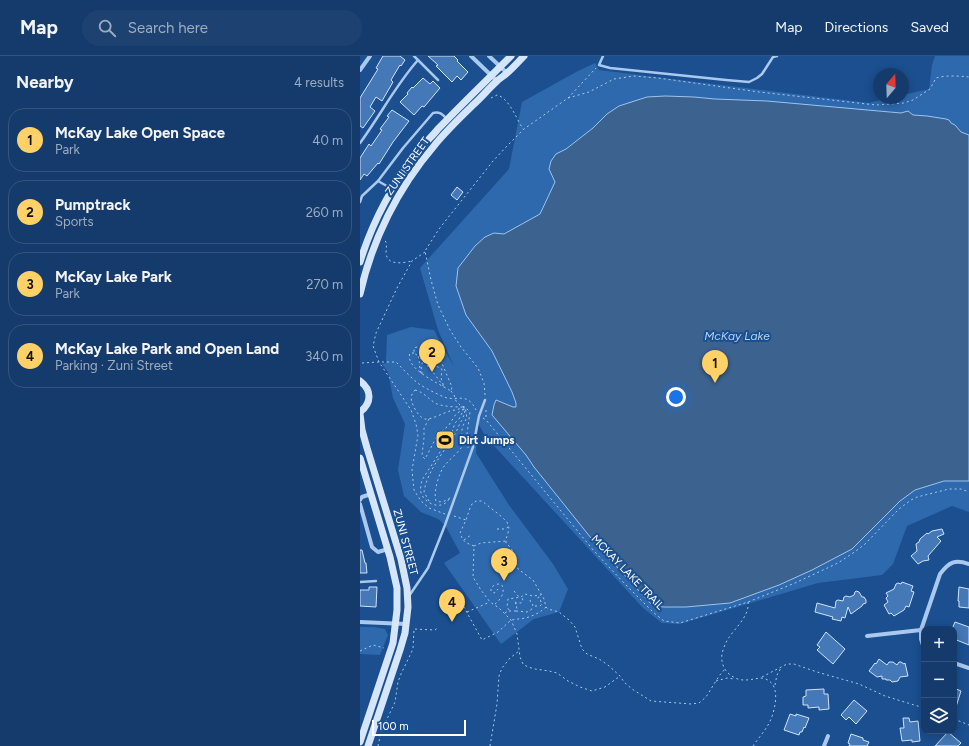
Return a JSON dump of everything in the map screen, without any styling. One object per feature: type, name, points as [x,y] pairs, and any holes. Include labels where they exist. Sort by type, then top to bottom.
[{"type":"main road","name":"ZUNI STREET","points":[[360,294],[379,235],[407,182],[435,144],[494,78],[500,67],[511,56]]},
{"type":"main road","name":"ZUNI STREET","points":[[360,262],[372,228],[392,189],[416,153],[448,120],[494,78],[507,73],[524,56]]},
{"type":"main road","points":[[360,381],[368,390],[369,400],[367,405],[360,413]]},
{"type":"main road","name":"ZUNI STREET","points":[[360,413],[362,430],[367,448],[401,559],[408,606],[406,624],[400,650],[368,746]]},
{"type":"main road","name":"ZUNI STREET","points":[[360,458],[388,549],[397,588],[396,624],[393,643],[360,742]]},
{"type":"street","points":[[360,70],[370,56]]},
{"type":"street","points":[[471,56],[494,78]]},
{"type":"street","points":[[489,56],[507,73]]},
{"type":"street","points":[[360,500],[362,497],[371,494]]},
{"type":"street","points":[[360,504],[372,547],[378,552],[388,549]]},
{"type":"street","points":[[922,626],[940,574],[945,567],[952,563],[961,562],[969,564]]},
{"type":"street","points":[[360,622],[406,624]]},
{"type":"street","points":[[867,636],[921,630]]},
{"type":"street","points":[[957,664],[969,668]]},
{"type":"street","points":[[824,746],[828,736]]},
{"type":"lane","points":[[414,56],[438,80]]},
{"type":"lane","points":[[603,56],[599,65],[610,68],[749,82],[762,74],[773,57],[777,56]]},
{"type":"lane","points":[[360,143],[397,86],[418,60]]},
{"type":"lane","points":[[360,202],[362,196],[378,181],[433,112],[440,113],[448,120]]},
{"type":"lane","points":[[378,181],[392,189]]},
{"type":"lane","points":[[407,598],[428,568],[449,515],[473,447],[479,416],[485,400]]},
{"type":"lane","points":[[360,582],[376,581]]},
{"type":"path","points":[[466,520],[429,508],[414,490],[412,470],[418,435],[416,424],[411,410],[375,354],[373,346],[376,333],[397,288],[412,261],[425,251],[439,229],[493,161],[524,129],[568,98],[599,65]]},
{"type":"path","points":[[568,98],[589,92],[614,79],[634,76],[759,92],[886,105],[904,103],[913,100],[930,89],[936,78],[962,76],[969,77]]},
{"type":"path","points":[[491,98],[496,95],[501,96],[512,108],[518,121],[524,129]]},
{"type":"path","points":[[384,240],[386,242],[386,253],[389,260],[400,263],[412,261]]},
{"type":"path","points":[[425,251],[438,305],[450,330],[478,368],[484,382],[486,420]]},
{"type":"path","points":[[414,353],[414,348],[417,346],[434,348],[452,387],[451,391]]},
{"type":"path","points":[[414,353],[410,353],[409,356],[412,365],[422,374],[451,391],[456,402],[470,412],[467,434],[468,448]]},
{"type":"path","points":[[414,353],[423,360],[444,387]]},
{"type":"path","points":[[418,356],[422,357],[432,353],[438,354]]},
{"type":"path","points":[[418,356],[419,368],[422,374]]},
{"type":"path","points":[[422,374],[421,366],[425,356]]},
{"type":"path","name":"MCKAY LAKE TRAIL","points":[[362,363],[396,362],[419,384],[446,398],[467,399],[474,405],[479,416],[486,420],[594,551],[624,584],[664,621],[680,623],[748,602],[795,583],[848,557],[865,544],[899,509],[911,500],[917,497],[949,489],[969,492]]},
{"type":"path","points":[[428,367],[430,362],[435,366],[442,368],[441,378],[444,387]]},
{"type":"path","points":[[416,390],[420,391],[436,404],[449,407],[465,407],[429,419],[424,419],[413,406],[411,397],[416,390]]},
{"type":"path","points":[[429,419],[424,428],[422,455],[425,459],[437,436],[449,425],[456,414],[465,407]]},
{"type":"path","points":[[465,407],[468,415],[462,430],[464,444],[462,448],[443,467],[435,492],[436,501],[442,502],[450,498],[447,502],[439,506],[424,498],[420,487],[422,480],[451,435],[455,423],[459,419],[465,407]]},
{"type":"path","points":[[430,502],[424,492],[427,482],[432,469],[440,459],[459,427],[465,415],[465,407]]},
{"type":"path","points":[[506,542],[481,543],[474,546],[465,543],[460,533],[472,504],[476,501],[482,501],[507,522],[508,534],[506,542],[514,554],[518,569],[533,580],[542,604],[540,606],[535,606],[532,604]]},
{"type":"path","points":[[497,529],[505,529],[508,526]]},
{"type":"path","points":[[463,540],[471,535]]},
{"type":"path","points":[[474,546],[473,577],[490,602],[505,613],[511,620],[518,634],[520,657],[523,664],[535,669],[557,673],[568,681],[592,691],[605,687],[620,676]]},
{"type":"path","points":[[495,605],[501,598],[504,589],[500,584],[495,584],[491,588],[491,591],[494,593],[498,589]]},
{"type":"path","points":[[514,591],[522,596]]},
{"type":"path","points":[[509,609],[507,607],[508,599],[515,599],[528,594],[539,596]]},
{"type":"path","points":[[528,612],[531,610],[532,604],[529,599],[531,597],[529,595]]},
{"type":"path","points":[[521,603],[523,601],[522,596]]},
{"type":"path","points":[[539,596],[548,609],[559,612],[569,620],[575,628],[582,649],[587,654],[608,665],[632,689],[651,701],[692,704],[699,702],[706,697],[725,669]]},
{"type":"path","points":[[450,603],[459,598],[482,640],[498,632],[511,620],[530,617],[546,607]]},
{"type":"path","points":[[515,599],[517,610]]},
{"type":"path","points":[[466,612],[490,602]]},
{"type":"path","points":[[738,680],[725,669],[722,664],[723,648],[746,614],[749,606],[748,602]]},
{"type":"path","points":[[516,604],[524,604]]},
{"type":"path","points":[[505,613],[509,609]]},
{"type":"path","points":[[509,609],[511,611],[521,610],[528,612]]},
{"type":"path","points":[[528,612],[530,617]]},
{"type":"path","points":[[378,746],[380,732],[395,702],[398,682],[413,649],[414,629],[435,630],[439,627]]},
{"type":"path","points":[[360,651],[373,645],[385,648]]},
{"type":"path","points":[[490,746],[498,704],[499,676],[502,668],[519,650]]},
{"type":"path","points":[[716,681],[727,678],[738,680],[760,678],[787,664],[794,664],[859,684],[885,696],[921,707]]},
{"type":"path","points":[[774,686],[781,667]]},
{"type":"path","points":[[753,746],[771,719],[775,706],[776,692],[774,686],[769,680],[760,678]]},
{"type":"path","points":[[957,720],[969,725]]},
{"type":"shaded area","name":"McKay Lake","points":[[935,56],[969,56],[969,512],[952,506],[907,526],[893,564],[882,575],[818,583],[680,624],[662,623],[643,608],[485,436],[478,423],[476,453],[509,505],[553,564],[568,589],[559,612],[534,619],[501,644],[444,563],[460,553],[445,525],[438,519],[421,512],[404,496],[398,470],[405,424],[393,398],[388,372],[382,364],[386,363],[387,335],[411,327],[434,330],[454,367],[438,330],[420,268],[509,169],[522,102],[595,63],[599,70],[869,103],[873,102],[873,104],[909,104],[909,94],[929,89],[932,65]]},
{"type":"shaded area","points":[[360,627],[385,629],[388,635],[380,655],[360,654]]},
{"type":"water","name":"McKay Lake","points":[[665,96],[767,101],[901,113],[908,111],[913,115],[949,120],[961,132],[969,135],[969,481],[944,481],[915,490],[900,501],[852,549],[779,585],[730,603],[686,607],[663,607],[651,604],[595,543],[526,455],[492,415],[496,400],[513,407],[516,407],[516,403],[492,351],[466,315],[456,286],[458,268],[475,246],[485,237],[494,233],[504,234],[540,214],[555,182],[549,169],[551,161],[556,154],[566,149],[593,128],[607,114],[619,106],[647,97]]},
{"type":"building","points":[[383,56],[400,56],[405,60],[401,66],[400,65],[391,80],[393,82],[382,101],[376,97],[370,107],[375,111],[363,128],[360,126],[360,98],[378,69],[376,68]]},
{"type":"building","points":[[428,56],[454,56],[468,72],[461,80],[457,76],[452,82],[436,66],[438,65]]},
{"type":"building","points":[[423,78],[430,84],[433,81],[440,88],[424,107],[422,106],[414,115],[400,102],[408,94],[407,93],[412,87],[413,88]]},
{"type":"building","points":[[392,110],[409,121],[379,164],[378,163],[367,176],[364,174],[360,180],[360,158],[369,144],[371,146],[382,130],[380,129],[389,117],[387,116]]},
{"type":"building","points":[[457,187],[463,192],[457,200],[451,195]]},
{"type":"building","points":[[942,529],[944,534],[937,537],[941,541],[928,556],[929,560],[918,564],[911,556],[917,551],[916,544],[927,533],[928,534],[932,531]]},
{"type":"building","points":[[360,550],[362,550],[366,563],[367,573],[360,573]]},
{"type":"building","points":[[902,582],[913,586],[911,591],[914,592],[909,607],[906,606],[904,610],[894,616],[891,613],[889,614],[884,605],[888,602],[886,598],[888,596],[886,593],[894,589],[896,584],[901,584]]},
{"type":"building","points":[[369,587],[377,587],[376,607],[360,606],[360,590],[369,590]]},
{"type":"building","points":[[959,587],[969,589],[969,608],[959,607]]},
{"type":"building","points":[[856,591],[864,597],[866,603],[851,614],[848,607],[845,618],[842,617],[841,621],[815,612],[817,603],[835,608],[836,601],[843,601],[844,597],[854,595]]},
{"type":"building","points":[[955,622],[969,627],[969,645],[957,640],[957,626],[953,626]]},
{"type":"building","points":[[826,632],[845,649],[833,664],[817,650],[820,647],[817,645]]},
{"type":"building","points":[[879,659],[887,665],[889,662],[893,662],[897,665],[899,662],[905,663],[908,676],[900,677],[898,681],[892,682],[890,680],[882,679],[882,676],[877,677],[869,671]]},
{"type":"building","points":[[824,689],[824,694],[828,694],[829,709],[819,710],[819,707],[808,708],[808,705],[803,705],[803,697],[806,696],[806,690]]},
{"type":"building","points":[[957,689],[961,691],[957,704]]},
{"type":"building","points":[[854,700],[867,711],[856,724],[849,717],[846,720],[841,715]]},
{"type":"building","points":[[790,714],[796,716],[796,714],[809,718],[805,728],[804,727],[799,735],[784,730]]},
{"type":"building","points":[[903,718],[909,718],[910,722],[918,721],[920,741],[902,741],[900,728],[904,728]]},
{"type":"building","points":[[851,734],[863,738],[863,740],[869,742],[867,746],[849,746],[850,744],[848,743]]},
{"type":"building","points":[[946,734],[950,734],[961,743],[958,746],[935,746]]},
{"type":"place","name":"Pumptrack","points":[[432,372]]},
{"type":"place","name":"McKay Lake Open Space","points":[[715,383]]},
{"type":"place","name":"Dirt Jumps","points":[[445,440]]},
{"type":"place","name":"McKay Lake Park","points":[[504,581]]},
{"type":"place","name":"McKay Lake Park and Open Land","points":[[452,622]]}]
